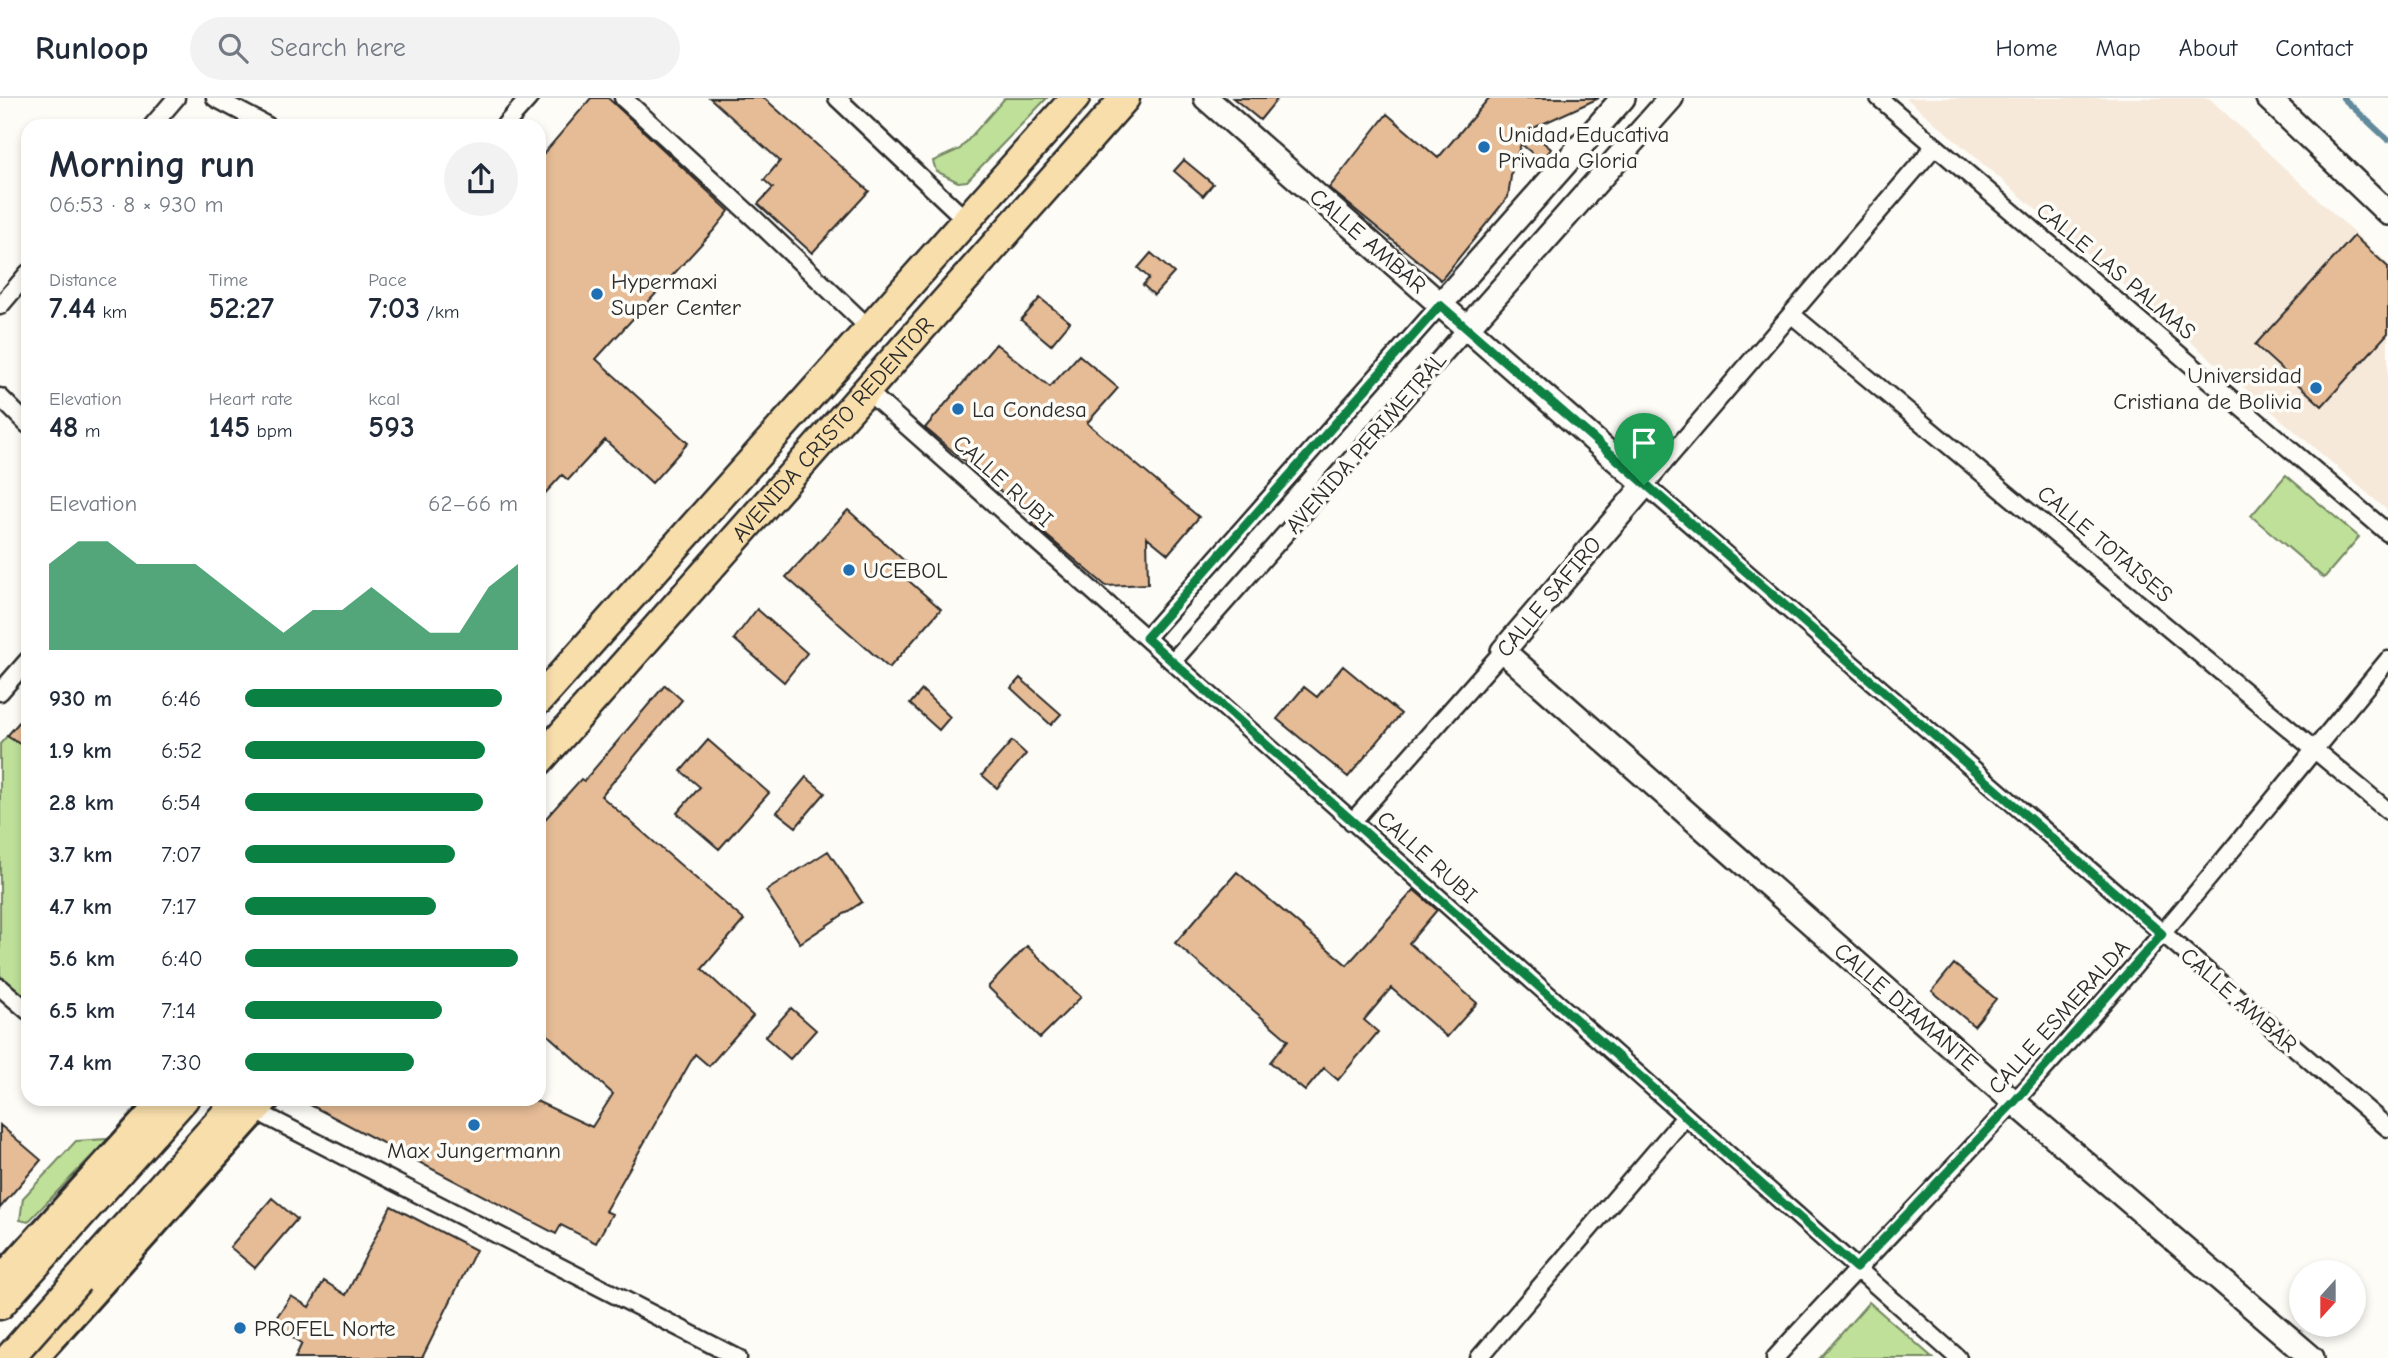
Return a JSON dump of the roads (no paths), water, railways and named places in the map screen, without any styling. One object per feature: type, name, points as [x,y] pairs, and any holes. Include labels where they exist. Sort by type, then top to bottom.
[{"type":"highway","name":"AVENIDA CRISTO REDENTOR","points":[[546,692],[1075,98]]},
{"type":"highway","name":"AVENIDA CRISTO REDENTOR","points":[[546,753],[1125,98]]},
{"type":"highway","points":[[0,1305],[178,1106]]},
{"type":"highway","points":[[8,1358],[78,1280],[251,1106]]},
{"type":"main road","points":[[4,1272],[152,1106]]},
{"type":"main road","points":[[0,1338],[8,1345],[44,1354],[56,1343],[64,1326],[251,1106]]},
{"type":"street","points":[[158,119],[176,98]]},
{"type":"street","points":[[215,98],[255,119]]},
{"type":"street","points":[[510,119],[529,98]]},
{"type":"street","points":[[623,98],[870,329]]},
{"type":"street","points":[[836,98],[966,220]]},
{"type":"street","name":"CALLE AMBAR","points":[[1206,98],[1644,485],[2388,1128]]},
{"type":"street","name":"AVENIDA PERIMETRAL","points":[[1146,638],[1623,98]]},
{"type":"street","name":"AVENIDA PERIMETRAL","points":[[1173,662],[1671,98]]},
{"type":"street","name":"CALLE LAS PALMAS","points":[[1879,98],[2388,533]]},
{"type":"street","points":[[2268,98],[2388,212]]},
{"type":"street","name":"CALLE SAFIRO","points":[[1352,822],[1503,651],[1935,146]]},
{"type":"street","points":[[0,306],[21,281]]},
{"type":"street","name":"CALLE TOTAISES","points":[[1791,314],[2388,811]]},
{"type":"street","name":"CALLE RUBI","points":[[866,390],[1958,1358]]},
{"type":"street","points":[[0,397],[21,418]]},
{"type":"street","name":"CALLE DIAMANTE","points":[[1503,651],[2014,1102],[2312,1358]]},
{"type":"street","name":"CALLE ESMERALDA","points":[[1775,1358],[1856,1268],[2014,1102],[2162,934],[2388,660]]},
{"type":"street","points":[[0,692],[21,668]]},
{"type":"street","points":[[0,987],[21,1005]]},
{"type":"street","points":[[260,1106],[738,1358]]},
{"type":"street","points":[[1479,1358],[1685,1117]]},
{"type":"street","points":[[0,1351],[8,1358]]},
{"type":"waterway","points":[[2343,98],[2388,140]]},
{"type":"place","name":"Unidad Educativa Privada Gloria","points":[[1484,147]]},
{"type":"place","name":"Hypermaxi Super Center","points":[[597,294]]},
{"type":"place","name":"Universidad Cristiana de Bolivia","points":[[2316,388]]},
{"type":"place","name":"La Condesa","points":[[958,409]]},
{"type":"place","name":"UCEBOL","points":[[849,570]]},
{"type":"place","name":"Max Jungermann","points":[[474,1125]]},
{"type":"place","name":"PROFEL Norte","points":[[240,1328]]}]
